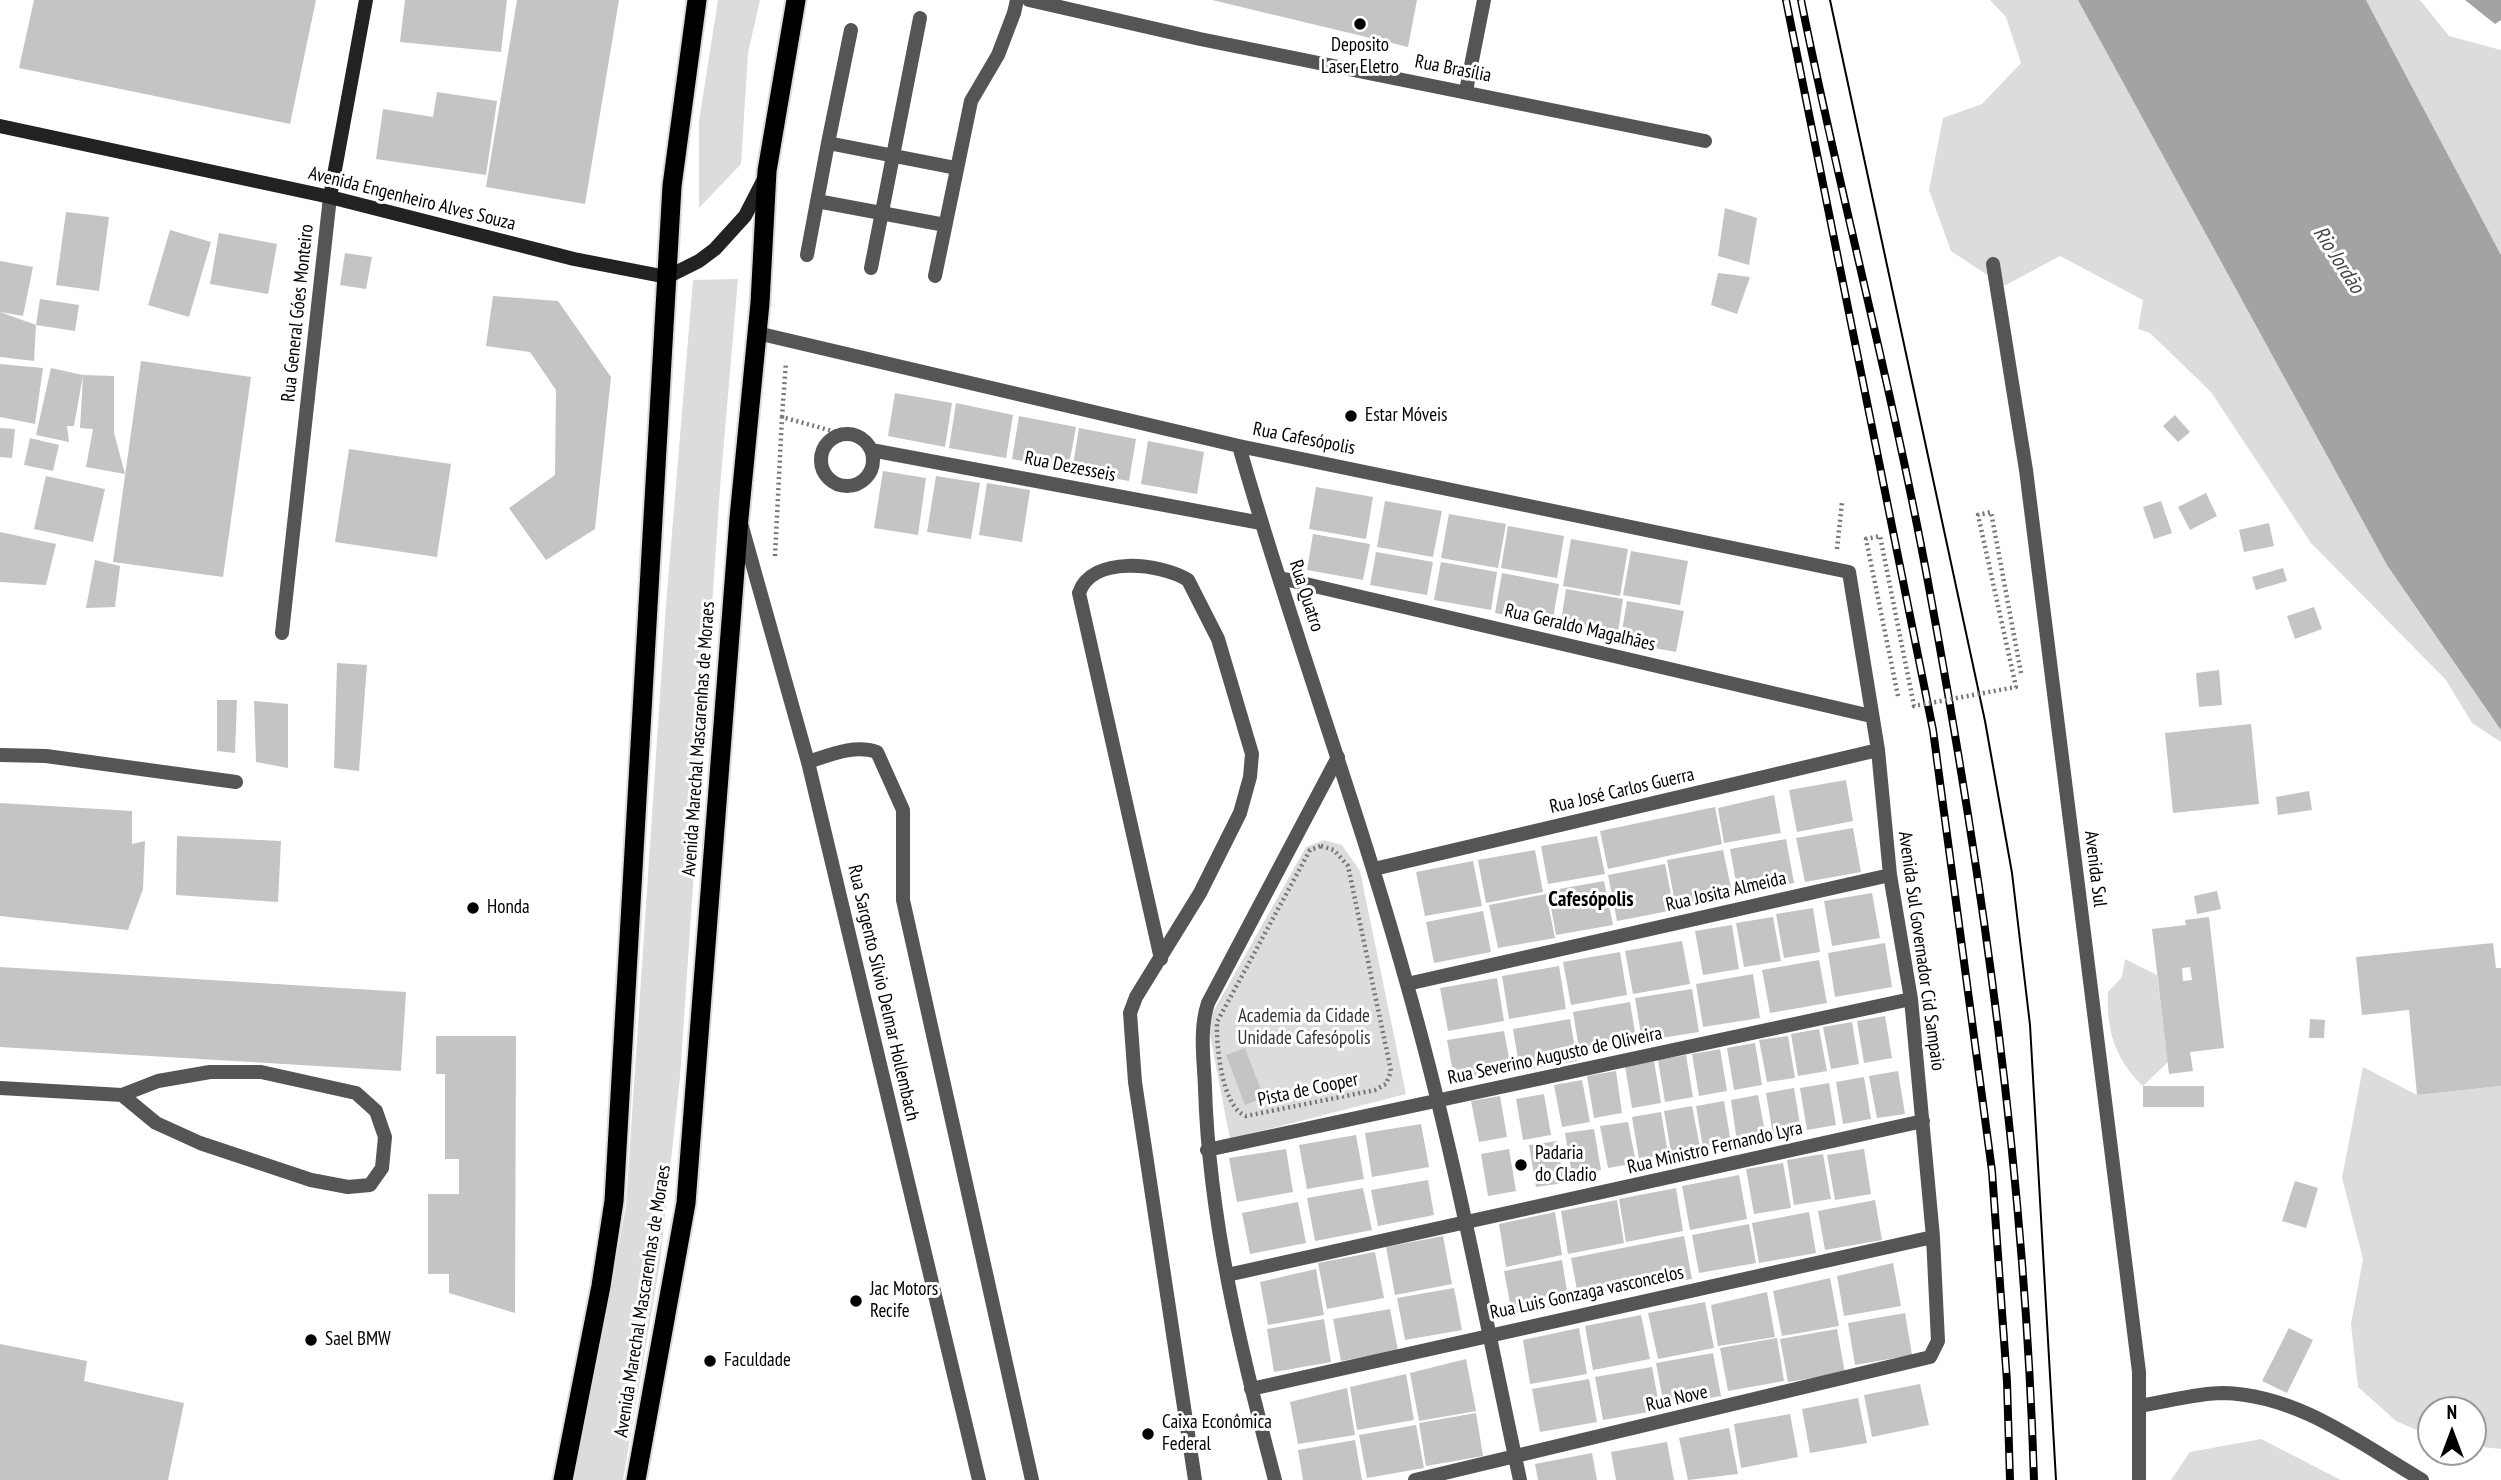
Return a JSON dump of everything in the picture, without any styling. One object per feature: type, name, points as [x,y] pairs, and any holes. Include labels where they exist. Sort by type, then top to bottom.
[{"type":"highway","points":[[563,1480],[601,1286],[614,1201],[672,186],[697,0]]},
{"type":"highway","name":"Avenida Marechal Mascarenhas de Moraes","points":[[636,1480],[685,1203],[739,518],[757,333],[767,172],[796,0]]},
{"type":"main road","name":"Rua General Góes Monteiro","points":[[330,197],[366,0]]},
{"type":"main road","name":"Avenida Engenheiro Alves Souza","points":[[0,126],[330,197],[573,259],[667,277]]},
{"type":"main road","points":[[667,277],[699,261],[715,249],[745,216],[767,172]]},
{"type":"street","name":"Rua Brasília","points":[[1029,0],[1200,39],[1705,141]]},
{"type":"street","points":[[1466,91],[1484,0]]},
{"type":"street","points":[[935,276],[971,101],[998,55],[1015,7]]},
{"type":"street","points":[[872,268],[919,18]]},
{"type":"street","points":[[807,255],[851,30]]},
{"type":"street","points":[[828,143],[956,169]]},
{"type":"street","name":"Rua General Góes Monteiro","points":[[282,633],[330,197]]},
{"type":"street","points":[[817,201],[945,225]]},
{"type":"street","name":"Avenida Sul","points":[[1993,264],[2026,470],[2138,1372],[2139,1480]]},
{"type":"street","name":"Rua Cafesópolis","points":[[757,333],[1239,446],[1840,568]]},
{"type":"street","points":[[843,434],[860,437],[872,450],[872,467],[863,481],[846,486],[830,481],[820,466],[822,449],[834,436],[843,434]]},
{"type":"street","name":"Rua Quatro","points":[[1239,446],[1261,523],[1374,869],[1407,984],[1466,1223],[1520,1480]]},
{"type":"street","name":"Rua Dezesseis","points":[[872,450],[1261,523]]},
{"type":"street","name":"Rua Sargento Sílvio Delmar Hollembach","points":[[739,518],[808,762],[979,1480]]},
{"type":"street","points":[[1161,959],[1079,593],[1083,582],[1091,574],[1120,567],[1154,567],[1188,580],[1218,639],[1252,754],[1250,777],[1240,813],[1200,893],[1161,959],[1136,997],[1129,1026],[1195,1480]]},
{"type":"street","name":"Avenida Sul Governador Cid Sampaio","points":[[1840,568],[1852,576],[1878,750],[1890,875],[1911,999],[1933,1237],[1938,1341]]},
{"type":"street","name":"Rua Geraldo Magalhães","points":[[1280,578],[1871,716]]},
{"type":"street","points":[[808,762],[837,752],[866,748],[877,752],[883,760],[903,810],[903,900],[1031,1480]]},
{"type":"street","name":"Rua José Carlos Guerra","points":[[1374,869],[1878,750]]},
{"type":"street","points":[[0,755],[46,756],[236,782]]},
{"type":"street","points":[[1275,1480],[1251,1389],[1227,1275],[1207,1150],[1203,1026],[1208,1003],[1338,757]]},
{"type":"street","name":"Rua Josita Almeida","points":[[1407,984],[1890,875]]},
{"type":"street","name":"Rua Severino Augusto de Oliveira","points":[[1207,1150],[1911,999]]},
{"type":"street","points":[[0,1088],[122,1095],[158,1081],[210,1072],[261,1072],[356,1093],[376,1111],[385,1138],[382,1168],[370,1185],[348,1187],[311,1180],[189,1138],[156,1123],[122,1095]]},
{"type":"street","name":"Rua Ministro Fernando Lyra","points":[[1227,1275],[1923,1121]]},
{"type":"street","name":"Rua Luis Gonzaga vasconcelos","points":[[1251,1389],[1933,1237]]},
{"type":"street","name":"Rua Nove","points":[[1415,1480],[1919,1362],[1930,1357],[1938,1341]]},
{"type":"street","points":[[2138,1406],[2220,1393],[2264,1396],[2305,1410],[2422,1480]]},
{"type":"path","points":[[775,564],[788,339]]},
{"type":"path","points":[[782,417],[843,434]]},
{"type":"path","points":[[1840,568],[1842,502]]},
{"type":"path","points":[[1898,696],[1866,538],[1880,536],[1914,706],[2016,687],[1978,515],[1991,512],[2021,673]]},
{"type":"path","name":"Pista de Cooper","points":[[1321,846],[1334,850],[1342,858],[1351,875],[1391,1071],[1386,1084],[1375,1090],[1246,1116],[1239,1114],[1229,1103],[1216,1036],[1217,1022],[1310,850],[1321,846]]},
{"type":"green space","points":[[718,0],[760,0],[748,53],[741,164],[699,208],[699,121]]},
{"type":"green space","points":[[1990,0],[2121,0],[2501,653],[2501,742],[2472,723],[2446,680],[2311,543],[2211,392],[2150,333],[2138,329],[2143,300],[2060,256],[2004,286],[1951,251],[1929,190],[1943,118],[1982,104],[2021,63],[2006,17]]},
{"type":"green space","points":[[2366,0],[2420,0],[2449,36],[2501,50],[2501,255]]},
{"type":"green space","points":[[738,279],[720,488],[680,1077],[660,1262],[623,1480],[571,1480],[602,1340],[626,1205],[666,605],[693,280]]},
{"type":"green space","name":"Academia da Cidade Unidade Cafesópolis","points":[[1324,840],[1342,845],[1360,871],[1406,1094],[1230,1139],[1208,1025],[1306,847]]},
{"type":"green space","points":[[2125,959],[2157,975],[2168,1062],[2143,1086],[2119,1055],[2109,1019],[2108,992],[2122,977]]},
{"type":"green space","points":[[2363,1067],[2417,1095],[2501,1086],[2501,1449],[2487,1448],[2487,1396],[2417,1396],[2417,1430],[2396,1421],[2358,1387],[2351,1324],[2363,1259],[2342,1178]]},
{"type":"green space","points":[[2261,1439],[2341,1480],[2171,1480],[2190,1452]]},
{"type":"water","name":"Rio Jordão","points":[[2078,0],[2366,0],[2501,255],[2501,730],[2387,565]]},
{"type":"water","points":[[2465,0],[2501,0],[2501,20],[2495,24]]},
{"type":"building","points":[[34,0],[316,0],[290,124],[19,68]]},
{"type":"building","points":[[405,0],[507,0],[501,52],[400,42]]},
{"type":"building","points":[[517,0],[619,0],[585,204],[486,187]]},
{"type":"building","name":"Deposito Laser Eletro","points":[[1212,0],[1417,0],[1408,47]]},
{"type":"building","points":[[437,92],[497,101],[486,175],[376,159],[383,109],[433,117]]},
{"type":"building","points":[[1725,208],[1757,218],[1749,265],[1718,256]]},
{"type":"building","points":[[66,212],[109,217],[99,291],[56,285]]},
{"type":"building","points":[[170,230],[211,242],[189,317],[148,305]]},
{"type":"building","points":[[219,233],[277,244],[268,294],[210,284]]},
{"type":"building","points":[[345,253],[372,257],[366,289],[340,285]]},
{"type":"building","points":[[0,261],[33,267],[23,316],[0,312]]},
{"type":"building","points":[[1718,273],[1750,277],[1737,314],[1711,305]]},
{"type":"building","points":[[493,296],[558,301],[611,377],[595,529],[546,560],[509,508],[555,475],[556,390],[530,352],[486,346]]},
{"type":"building","points":[[40,299],[79,305],[75,331],[36,325]]},
{"type":"building","points":[[0,312],[36,325],[34,361],[0,357]]},
{"type":"building","points":[[141,361],[251,377],[223,577],[113,562]]},
{"type":"building","points":[[0,364],[43,368],[35,424],[0,417]]},
{"type":"building","points":[[51,368],[83,375],[74,426],[67,426],[69,442],[36,435]]},
{"type":"building","points":[[83,375],[114,376],[114,433],[125,474],[86,467],[93,429],[80,428]]},
{"type":"building","points":[[895,393],[952,403],[945,447],[888,436]]},
{"type":"building","points":[[956,403],[1013,415],[1006,458],[949,448]]},
{"type":"building","points":[[2175,415],[2190,432],[2178,442],[2163,426]]},
{"type":"building","points":[[1019,416],[1076,427],[1068,470],[1012,459]]},
{"type":"building","points":[[0,428],[15,429],[12,458],[0,457]]},
{"type":"building","points":[[1079,428],[1136,439],[1129,481],[1072,471]]},
{"type":"building","points":[[30,438],[59,445],[53,471],[24,465]]},
{"type":"building","points":[[1148,441],[1204,452],[1197,494],[1141,484]]},
{"type":"building","points":[[349,449],[451,464],[437,557],[335,542]]},
{"type":"building","points":[[883,471],[926,478],[918,535],[874,528]]},
{"type":"building","points":[[46,476],[105,489],[93,542],[34,529]]},
{"type":"building","points":[[936,476],[980,483],[971,539],[927,532]]},
{"type":"building","points":[[987,483],[1030,490],[1022,542],[979,535]]},
{"type":"building","points":[[1316,487],[1373,497],[1366,539],[1309,529]]},
{"type":"building","points":[[2206,493],[2217,516],[2190,530],[2178,507]]},
{"type":"building","points":[[1385,501],[1442,511],[1433,557],[1377,547]]},
{"type":"building","points":[[2161,501],[2172,533],[2154,539],[2143,507]]},
{"type":"building","points":[[1449,514],[1506,524],[1498,568],[1441,558]]},
{"type":"building","points":[[2269,523],[2274,546],[2244,552],[2239,530]]},
{"type":"building","points":[[1508,526],[1564,536],[1557,578],[1501,568]]},
{"type":"building","points":[[0,532],[56,544],[46,585],[0,582]]},
{"type":"building","points":[[1313,534],[1370,544],[1363,580],[1307,570]]},
{"type":"building","points":[[1571,539],[1628,549],[1620,596],[1563,586]]},
{"type":"building","points":[[1631,551],[1688,561],[1680,605],[1623,595]]},
{"type":"building","points":[[1376,552],[1433,562],[1427,595],[1370,585]]},
{"type":"building","points":[[95,560],[120,566],[115,607],[86,608]]},
{"type":"building","points":[[1441,562],[1497,572],[1491,610],[1434,600]]},
{"type":"building","points":[[2283,568],[2287,581],[2256,590],[2252,577]]},
{"type":"building","points":[[1502,573],[1559,584],[1552,624],[1495,613]]},
{"type":"building","points":[[1566,589],[1623,599],[1617,639],[1560,628]]},
{"type":"building","points":[[1627,601],[1684,611],[1676,652],[1620,642]]},
{"type":"building","points":[[2314,607],[2322,629],[2295,639],[2287,616]]},
{"type":"building","points":[[337,663],[367,665],[359,771],[334,768]]},
{"type":"building","points":[[2219,670],[2222,705],[2199,707],[2196,673]]},
{"type":"building","points":[[217,700],[237,700],[235,753],[217,751]]},
{"type":"building","points":[[254,701],[288,704],[288,768],[256,762]]},
{"type":"building","points":[[2251,724],[2259,804],[2173,813],[2165,733]]},
{"type":"building","points":[[1846,780],[1853,821],[1797,832],[1789,790]]},
{"type":"building","points":[[2309,791],[2312,810],[2278,815],[2276,797]]},
{"type":"building","points":[[1774,795],[1781,833],[1724,843],[1718,808]]},
{"type":"building","points":[[0,803],[132,811],[132,844],[145,841],[143,889],[128,930],[0,916]]},
{"type":"building","points":[[1715,807],[1722,844],[1608,869],[1600,831]]},
{"type":"building","points":[[1853,828],[1861,872],[1805,882],[1796,838]]},
{"type":"building","points":[[177,836],[281,841],[278,902],[176,895]]},
{"type":"building","points":[[1597,836],[1605,874],[1548,884],[1541,846]]},
{"type":"building","points":[[1786,839],[1794,883],[1738,893],[1730,849]]},
{"type":"building","points":[[1535,850],[1543,892],[1486,903],[1478,860]]},
{"type":"building","points":[[1723,850],[1733,897],[1676,908],[1667,860]]},
{"type":"building","points":[[1473,861],[1482,906],[1425,916],[1416,872]]},
{"type":"building","points":[[1665,864],[1674,910],[1617,921],[1608,875]]},
{"type":"building","points":[[1604,881],[1613,925],[1556,935],[1548,891]]},
{"type":"building","points":[[2217,891],[2221,909],[2197,914],[2194,896]]},
{"type":"building","points":[[1872,893],[1880,938],[1832,946],[1824,901]]},
{"type":"building","points":[[1546,894],[1555,938],[1498,948],[1489,905]]},
{"type":"building","points":[[1813,908],[1820,952],[1784,958],[1776,914]]},
{"type":"building","points":[[1483,911],[1491,952],[1434,963],[1426,922]]},
{"type":"building","points":[[1773,917],[1781,961],[1744,967],[1736,923]]},
{"type":"building","points":[[2209,917],[2224,1048],[2190,1052],[2193,1071],[2169,1074],[2152,929],[2186,925],[2185,920]],"holes":[[[2190,967],[2192,980],[2183,981],[2182,968]]]},
{"type":"building","points":[[1732,925],[1739,969],[1703,975],[1695,931]]},
{"type":"building","points":[[1682,941],[1690,984],[1633,994],[1625,951]]},
{"type":"building","points":[[1885,943],[1892,987],[1835,997],[1828,953]]},
{"type":"building","points":[[2493,943],[2496,968],[2501,968],[2501,1086],[2417,1095],[2409,1010],[2362,1015],[2356,957]]},
{"type":"building","points":[[1620,952],[1627,995],[1571,1005],[1563,962]]},
{"type":"building","points":[[1819,960],[1827,1003],[1770,1013],[1762,970]]},
{"type":"building","points":[[1559,966],[1566,1009],[1509,1019],[1502,976]]},
{"type":"building","points":[[0,967],[406,992],[401,1071],[0,1047]]},
{"type":"building","points":[[1753,974],[1760,1018],[1703,1027],[1696,984]]},
{"type":"building","points":[[1497,978],[1504,1021],[1448,1031],[1440,988]]},
{"type":"building","points":[[1692,989],[1699,1032],[1642,1041],[1635,998]]},
{"type":"building","points":[[1630,1002],[1637,1045],[1580,1055],[1573,1012]]},
{"type":"building","points":[[1885,1016],[1892,1058],[1864,1063],[1857,1021]]},
{"type":"building","points":[[1570,1019],[1577,1061],[1520,1071],[1513,1029]]},
{"type":"building","points":[[2310,1019],[2325,1020],[2324,1038],[2309,1038]]},
{"type":"building","points":[[1852,1022],[1859,1064],[1831,1069],[1823,1027]]},
{"type":"building","points":[[1819,1029],[1827,1071],[1798,1076],[1791,1034]]},
{"type":"building","points":[[1504,1031],[1512,1073],[1455,1083],[1447,1040]]},
{"type":"building","points":[[436,1036],[516,1036],[515,1313],[449,1293],[449,1274],[428,1274],[428,1194],[459,1194],[459,1159],[445,1159],[445,1074],[436,1074]]},
{"type":"building","points":[[1788,1036],[1795,1078],[1767,1082],[1759,1040]]},
{"type":"building","points":[[1755,1043],[1762,1085],[1734,1090],[1727,1048]]},
{"type":"building","points":[[1245,1048],[1264,1098],[1245,1105],[1226,1055]]},
{"type":"building","points":[[1720,1049],[1727,1091],[1699,1096],[1692,1054]]},
{"type":"building","points":[[1686,1055],[1693,1097],[1665,1102],[1658,1060]]},
{"type":"building","points":[[1654,1061],[1661,1103],[1632,1108],[1625,1066]]},
{"type":"building","points":[[1616,1071],[1622,1113],[1594,1118],[1587,1076]]},
{"type":"building","points":[[1898,1071],[1905,1114],[1877,1118],[1869,1076]]},
{"type":"building","points":[[1864,1077],[1871,1119],[1843,1124],[1836,1082]]},
{"type":"building","points":[[1582,1080],[1590,1122],[1562,1127],[1554,1085]]},
{"type":"building","points":[[1829,1083],[1836,1125],[1807,1130],[1800,1088]]},
{"type":"building","points":[[2143,1086],[2204,1086],[2204,1107],[2143,1107]]},
{"type":"building","points":[[1794,1088],[1801,1130],[1773,1135],[1766,1093]]},
{"type":"building","points":[[1544,1094],[1551,1135],[1523,1140],[1516,1099]]},
{"type":"building","points":[[1758,1095],[1766,1137],[1737,1142],[1731,1100]]},
{"type":"building","points":[[1500,1096],[1507,1137],[1479,1142],[1471,1101]]},
{"type":"building","points":[[1724,1101],[1731,1143],[1703,1148],[1696,1106]]},
{"type":"building","points":[[1692,1106],[1700,1147],[1671,1152],[1664,1111]]},
{"type":"building","points":[[1661,1112],[1668,1154],[1639,1159],[1632,1117]]},
{"type":"building","points":[[1628,1122],[1636,1163],[1608,1168],[1600,1126]]},
{"type":"building","points":[[1421,1124],[1429,1167],[1372,1177],[1365,1133]]},
{"type":"building","points":[[1594,1129],[1601,1170],[1572,1175],[1565,1133]]},
{"type":"building","points":[[1356,1135],[1364,1179],[1307,1189],[1299,1145]]},
{"type":"building","points":[[1557,1141],[1564,1183],[1536,1187],[1529,1145]]},
{"type":"building","points":[[1286,1149],[1293,1192],[1237,1202],[1229,1158]]},
{"type":"building","points":[[1509,1149],[1516,1191],[1488,1196],[1481,1154]]},
{"type":"building","points":[[1864,1149],[1871,1194],[1835,1200],[1827,1155]]},
{"type":"building","points":[[1823,1154],[1831,1199],[1794,1205],[1787,1160]]},
{"type":"building","points":[[1783,1163],[1791,1208],[1754,1214],[1746,1169]]},
{"type":"building","points":[[1739,1175],[1747,1219],[1690,1230],[1682,1186]]},
{"type":"building","points":[[1428,1180],[1434,1215],[1378,1226],[1371,1190]]},
{"type":"building","points":[[2295,1181],[2318,1188],[2306,1228],[2282,1221]]},
{"type":"building","points":[[1363,1188],[1372,1230],[1315,1241],[1307,1198]]},
{"type":"building","points":[[1676,1188],[1683,1231],[1626,1242],[1619,1199]]},
{"type":"building","points":[[1617,1200],[1624,1243],[1568,1254],[1561,1211]]},
{"type":"building","points":[[1875,1200],[1882,1240],[1825,1250],[1818,1211]]},
{"type":"building","points":[[1298,1202],[1306,1243],[1250,1254],[1242,1213]]},
{"type":"building","points":[[1555,1212],[1562,1255],[1506,1267],[1499,1224]]},
{"type":"building","points":[[1809,1212],[1816,1253],[1759,1263],[1752,1223]]},
{"type":"building","points":[[1749,1224],[1756,1263],[1699,1273],[1692,1235]]},
{"type":"building","points":[[1443,1236],[1452,1284],[1395,1295],[1386,1247]]},
{"type":"building","points":[[1684,1236],[1692,1279],[1578,1295],[1571,1258]]},
{"type":"building","points":[[1375,1252],[1384,1298],[1327,1309],[1318,1263]]},
{"type":"building","points":[[1562,1260],[1569,1304],[1512,1314],[1504,1271]]},
{"type":"building","points":[[1893,1263],[1901,1306],[1844,1316],[1837,1276]]},
{"type":"building","points":[[1316,1269],[1324,1315],[1268,1325],[1260,1282]]},
{"type":"building","points":[[1830,1278],[1839,1326],[1782,1336],[1773,1291]]},
{"type":"building","points":[[1454,1288],[1462,1330],[1405,1340],[1397,1298]]},
{"type":"building","points":[[1767,1292],[1775,1337],[1718,1346],[1711,1305]]},
{"type":"building","points":[[1705,1302],[1714,1348],[1658,1359],[1648,1313]]},
{"type":"building","points":[[1390,1309],[1398,1351],[1341,1361],[1333,1319]]},
{"type":"building","points":[[1905,1313],[1912,1355],[1855,1365],[1848,1323]]},
{"type":"building","points":[[1641,1315],[1650,1359],[1593,1370],[1585,1326]]},
{"type":"building","points":[[1324,1319],[1331,1362],[1274,1372],[1267,1329]]},
{"type":"building","points":[[1579,1328],[1587,1374],[1530,1384],[1523,1340]]},
{"type":"building","points":[[2289,1328],[2313,1340],[2287,1393],[2262,1381]]},
{"type":"building","points":[[1837,1329],[1845,1373],[1788,1382],[1780,1339]]},
{"type":"building","points":[[1777,1338],[1784,1381],[1728,1391],[1720,1348]]},
{"type":"building","points":[[0,1344],[87,1361],[84,1381],[184,1403],[168,1480],[0,1480]]},
{"type":"building","points":[[1713,1353],[1721,1396],[1664,1406],[1656,1363]]},
{"type":"building","points":[[1466,1359],[1476,1411],[1419,1421],[1410,1373]]},
{"type":"building","points":[[1652,1367],[1660,1410],[1603,1420],[1595,1377]]},
{"type":"building","points":[[1406,1374],[1414,1420],[1357,1430],[1350,1387]]},
{"type":"building","points":[[1589,1379],[1597,1422],[1540,1432],[1532,1389]]},
{"type":"building","points":[[1920,1384],[1929,1425],[1872,1437],[1864,1395]]},
{"type":"building","points":[[1347,1388],[1355,1435],[1298,1444],[1290,1402]]},
{"type":"building","points":[[1858,1398],[1867,1443],[1810,1453],[1802,1409]]},
{"type":"building","points":[[1476,1413],[1483,1456],[1426,1466],[1419,1423]]},
{"type":"building","points":[[1790,1414],[1798,1457],[1741,1468],[1734,1424]]},
{"type":"building","points":[[1416,1425],[1424,1468],[1367,1478],[1359,1435]]},
{"type":"building","points":[[1729,1428],[1738,1474],[1688,1480],[1679,1438]]},
{"type":"building","points":[[1355,1440],[1362,1480],[1303,1480],[1298,1450]]},
{"type":"building","points":[[1667,1442],[1674,1480],[1616,1480],[1611,1452]]},
{"type":"building","points":[[1592,1453],[1597,1480],[1538,1480],[1535,1464]]},
{"type":"tram line","points":[[1830,0],[1985,721],[2012,873],[2030,1025],[2056,1480]]},
{"type":"railway","points":[[1786,0],[1933,730],[1992,1171],[2007,1382],[2010,1480]]},
{"type":"railway","points":[[1801,0],[1914,509],[1966,805],[2011,1141],[2029,1367],[2034,1480]]},
{"type":"place","name":"Deposito Laser Eletro","points":[[1360,24]]},
{"type":"place","name":"Estar Móveis","points":[[1351,416]]},
{"type":"place","name":"Honda","points":[[473,908]]},
{"type":"place","name":"Padaria do Cladio","points":[[1521,1165]]},
{"type":"place","name":"Jac Motors Recife","points":[[856,1301]]},
{"type":"place","name":"Sael BMW","points":[[311,1340]]},
{"type":"place","name":"Faculdade","points":[[710,1361]]},
{"type":"place","name":"Caixa Econômica Federal","points":[[1148,1434]]},
{"type":"district","name":"Cafesópolis","points":[[1591,900]]}]
